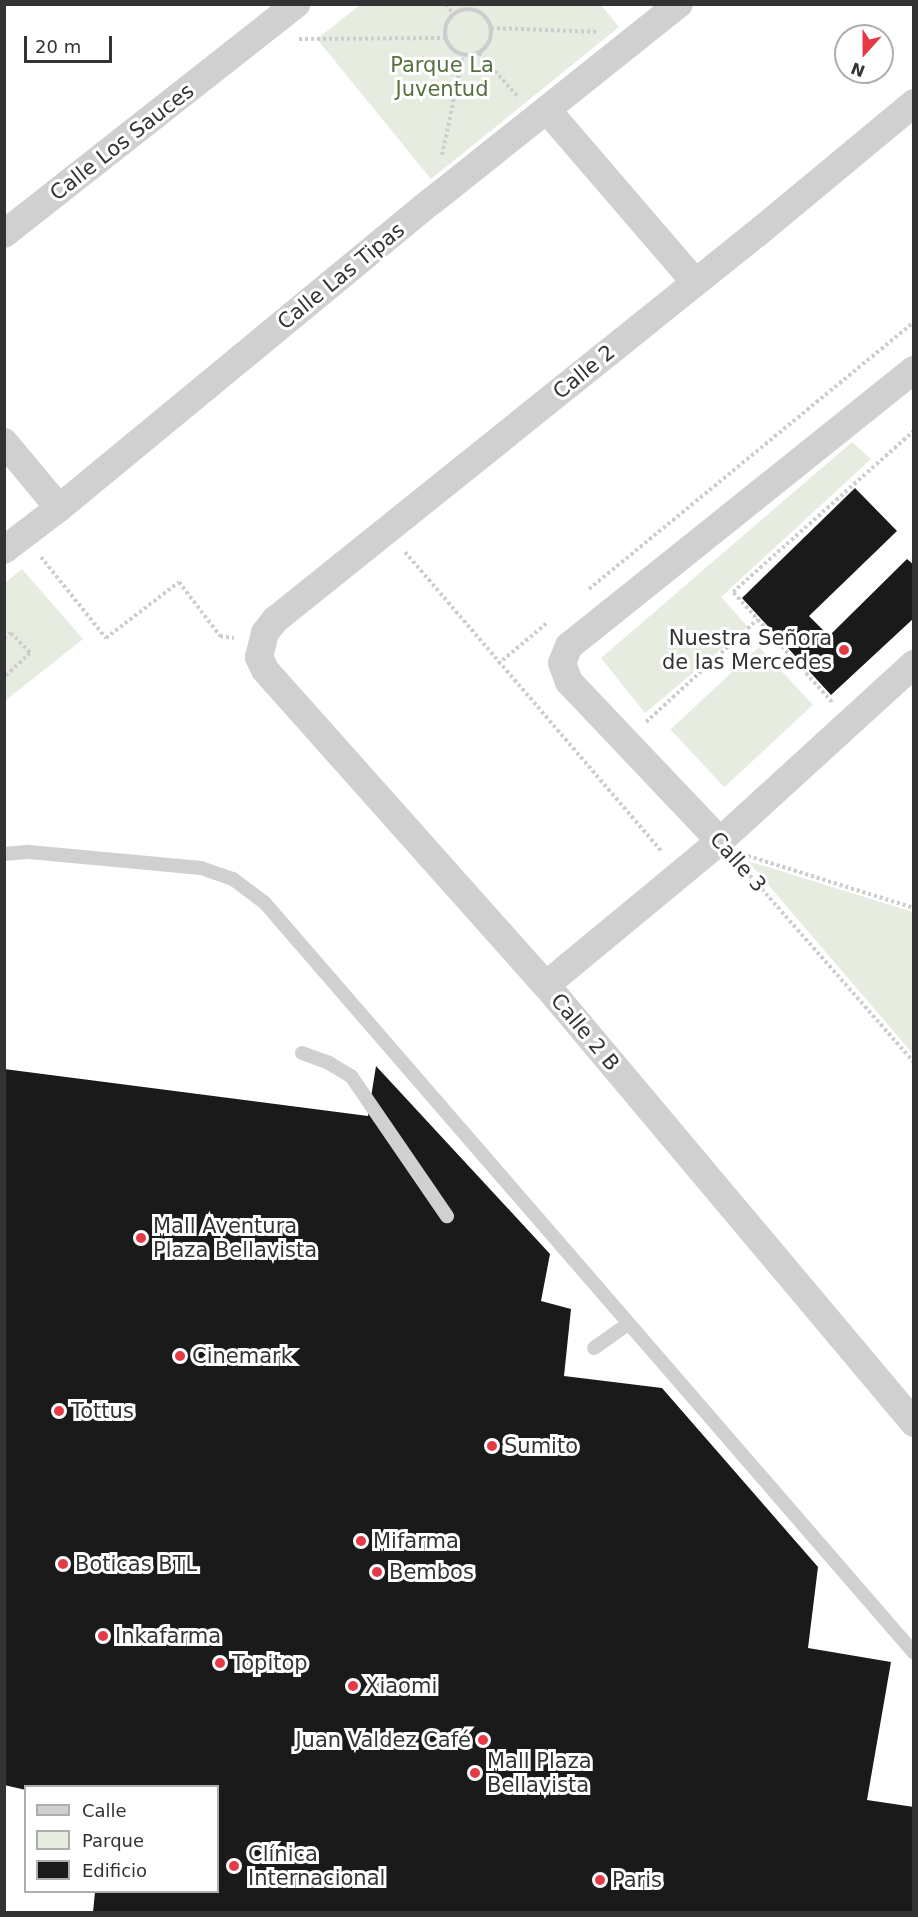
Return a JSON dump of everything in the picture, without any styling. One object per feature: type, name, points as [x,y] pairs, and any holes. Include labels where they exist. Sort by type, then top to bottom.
[{"type":"street","name":"Calle Las Tipas","points":[[14,542],[59,508],[542,113],[679,4]]},
{"type":"street","name":"Calle Los Sauces","points":[[4,234],[287,11]]},
{"type":"street","name":"Calle 2","points":[[261,644],[275,620],[914,104]]},
{"type":"street","points":[[542,113],[695,282]]},
{"type":"street","name":"Calle 3","points":[[728,851],[569,682],[562,663],[569,646],[914,370]]},
{"type":"street","points":[[4,442],[59,508]]},
{"type":"street","name":"Calle 2 B","points":[[261,644],[259,657],[265,670],[546,985],[914,1422]]},
{"type":"street","points":[[546,985],[681,874],[728,851],[849,722],[914,664]]},
{"type":"lane","points":[[4,854],[29,852],[201,868],[233,879],[264,902],[914,1653]]},
{"type":"lane","points":[[302,1053],[329,1063],[351,1076],[447,1216]]},
{"type":"lane","points":[[594,1348],[628,1324]]},
{"type":"path","points":[[446,4],[453,14]]},
{"type":"path","points":[[472,7],[484,15],[491,28],[489,42],[479,53],[463,56],[452,49],[445,38],[446,25],[453,14],[472,7]]},
{"type":"path","points":[[287,11],[296,39],[445,38]]},
{"type":"path","points":[[491,28],[643,33]]},
{"type":"path","points":[[479,53],[542,113]]},
{"type":"path","points":[[442,156],[463,56]]},
{"type":"path","points":[[581,596],[914,322]]},
{"type":"path","points":[[849,722],[734,592],[914,431]]},
{"type":"path","points":[[387,530],[498,664],[681,874]]},
{"type":"path","points":[[14,542],[106,638],[179,582],[220,636],[261,644]]},
{"type":"path","points":[[498,664],[553,618]]},
{"type":"path","points":[[625,741],[758,619]]},
{"type":"path","points":[[4,638],[11,633],[30,653],[4,677]]},
{"type":"path","points":[[728,851],[914,908]]},
{"type":"path","name":"Calle 3","points":[[728,851],[914,1062]]},
{"type":"green space","name":"Parque La Juventud","points":[[360,5],[601,5],[619,27],[431,179],[317,39]]},
{"type":"green space","points":[[852,442],[871,459],[721,597],[748,627],[645,713],[601,658]]},
{"type":"green space","points":[[22,569],[83,639],[5,701],[5,583]]},
{"type":"green space","points":[[759,647],[813,705],[724,787],[671,730]]},
{"type":"green space","points":[[748,861],[913,912],[913,1054]]},
{"type":"building","points":[[855,488],[897,531],[809,616],[829,636],[907,559],[914,565],[914,618],[831,695],[742,598]]},
{"type":"building","points":[[376,1066],[550,1254],[541,1301],[571,1309],[564,1376],[662,1388],[818,1567],[808,1648],[891,1662],[867,1800],[914,1807],[914,1912],[93,1912],[95,1893],[219,1893],[219,1785],[24,1785],[24,1790],[4,1785],[4,1069],[368,1116]]},
{"type":"place","name":"Nuestra Señora de las Mercedes","points":[[844,650]]},
{"type":"place","name":"Mall Aventura Plaza Bellavista","points":[[141,1238]]},
{"type":"place","name":"Cinemark","points":[[180,1356]]},
{"type":"place","name":"Tottus","points":[[59,1411]]},
{"type":"place","name":"Sumito","points":[[492,1446]]},
{"type":"place","name":"Mifarma","points":[[361,1541]]},
{"type":"place","name":"Boticas BTL","points":[[63,1564]]},
{"type":"place","name":"Bembos","points":[[377,1572]]},
{"type":"place","name":"Inkafarma","points":[[103,1636]]},
{"type":"place","name":"Topitop","points":[[220,1663]]},
{"type":"place","name":"Xiaomi","points":[[353,1686]]},
{"type":"place","name":"Juan Valdez Café","points":[[483,1740]]},
{"type":"place","name":"Mall Plaza Bellavista","points":[[475,1773]]},
{"type":"place","name":"Clínica Internacional","points":[[234,1866]]},
{"type":"place","name":"Paris","points":[[600,1880]]}]
